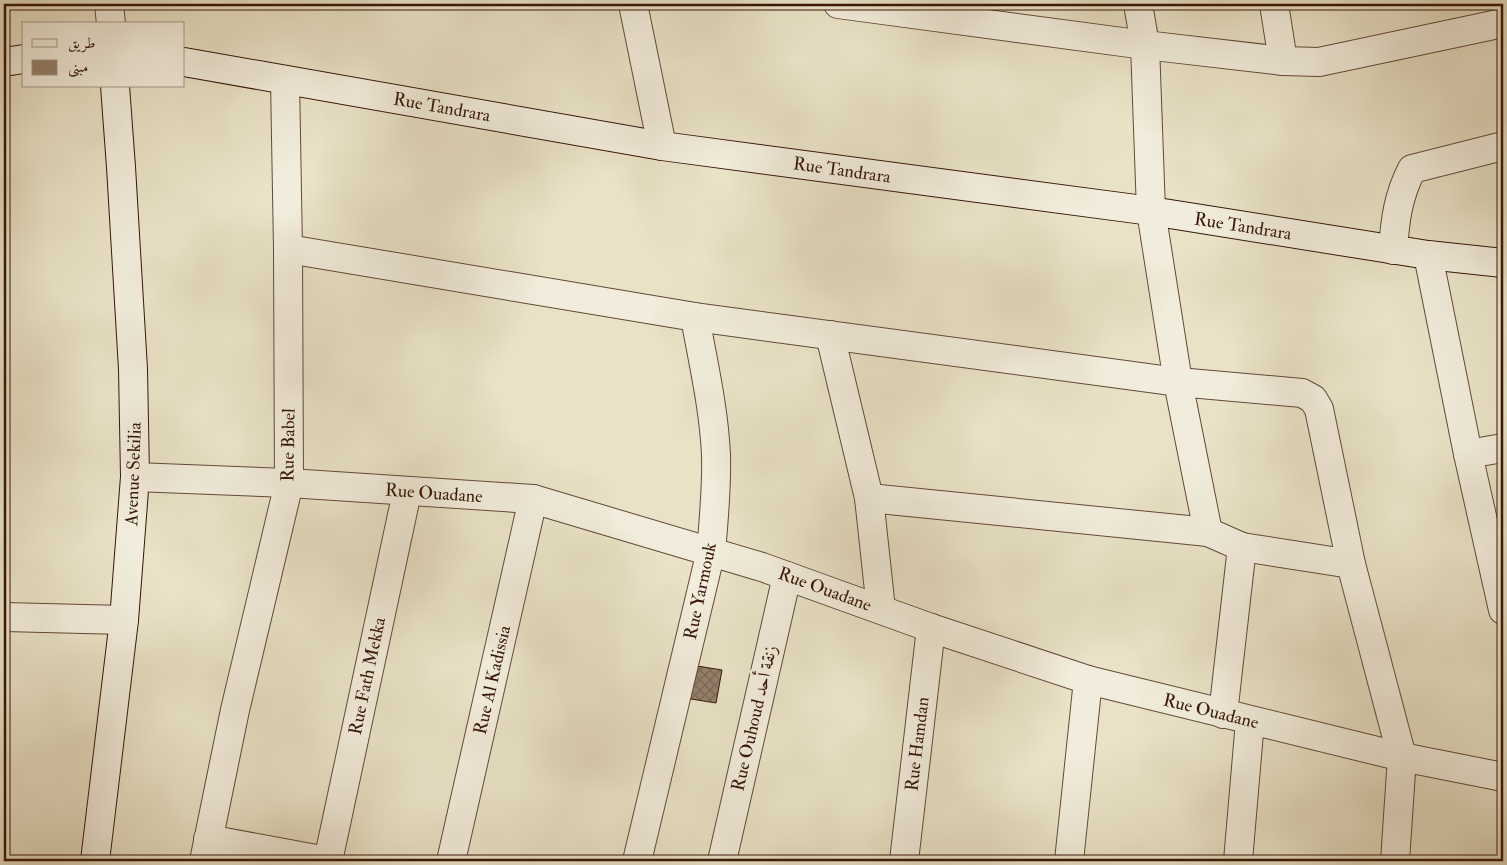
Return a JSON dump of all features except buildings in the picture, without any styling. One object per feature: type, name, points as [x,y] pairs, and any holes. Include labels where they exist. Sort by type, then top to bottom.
[{"type":"street","points":[[109,4],[111,22]]},
{"type":"street","points":[[633,4],[662,146]]},
{"type":"street","points":[[838,4],[1145,45],[1283,61],[1319,62],[1503,23]]},
{"type":"street","points":[[1138,4],[1145,45],[1151,211],[1178,382],[1208,532]]},
{"type":"street","points":[[1274,4],[1283,61]]},
{"type":"street","points":[[4,62],[22,59]]},
{"type":"street","name":"Rue Tandrara","points":[[185,62],[662,146],[1151,211],[1393,250],[1503,263]]},
{"type":"street","name":"Rue Babel","points":[[206,850],[235,710],[289,483],[285,80]]},
{"type":"street","name":"Avenue Sekilia","points":[[95,861],[124,620],[135,477],[133,369],[115,88]]},
{"type":"street","points":[[1393,250],[1396,212],[1404,183],[1412,169],[1503,146]]},
{"type":"street","points":[[288,249],[695,317],[1178,382],[1302,393],[1313,399],[1319,409],[1351,564],[1402,757],[1395,861]]},
{"type":"street","points":[[1428,255],[1468,454],[1502,597]]},
{"type":"street","name":"Rue Yarmouk","points":[[637,861],[711,551],[716,498],[716,454],[713,423],[695,317]]},
{"type":"street","points":[[830,335],[869,498],[881,609]]},
{"type":"street","points":[[1468,454],[1503,448]]},
{"type":"street","name":"Rue Ouadane","points":[[135,477],[289,483],[533,499],[711,551],[788,576],[932,628],[1088,680],[1402,757],[1503,777]]},
{"type":"street","name":"Rue Fath Mekka","points":[[328,861],[407,492]]},
{"type":"street","points":[[869,498],[1208,532],[1242,547],[1351,564]]},
{"type":"street","name":"Rue Al Kadissia","points":[[451,861],[533,499]]},
{"type":"street","points":[[1223,714],[1242,547]]},
{"type":"street","name":"Rue Ouhoud زنقة أحد","points":[[722,861],[788,576]]},
{"type":"street","points":[[4,617],[124,620]]},
{"type":"street","name":"Rue Hamdan","points":[[904,861],[932,628]]},
{"type":"street","points":[[1068,861],[1088,680]]},
{"type":"street","points":[[1238,861],[1250,721]]},
{"type":"street","points":[[206,850],[328,861]]}]
